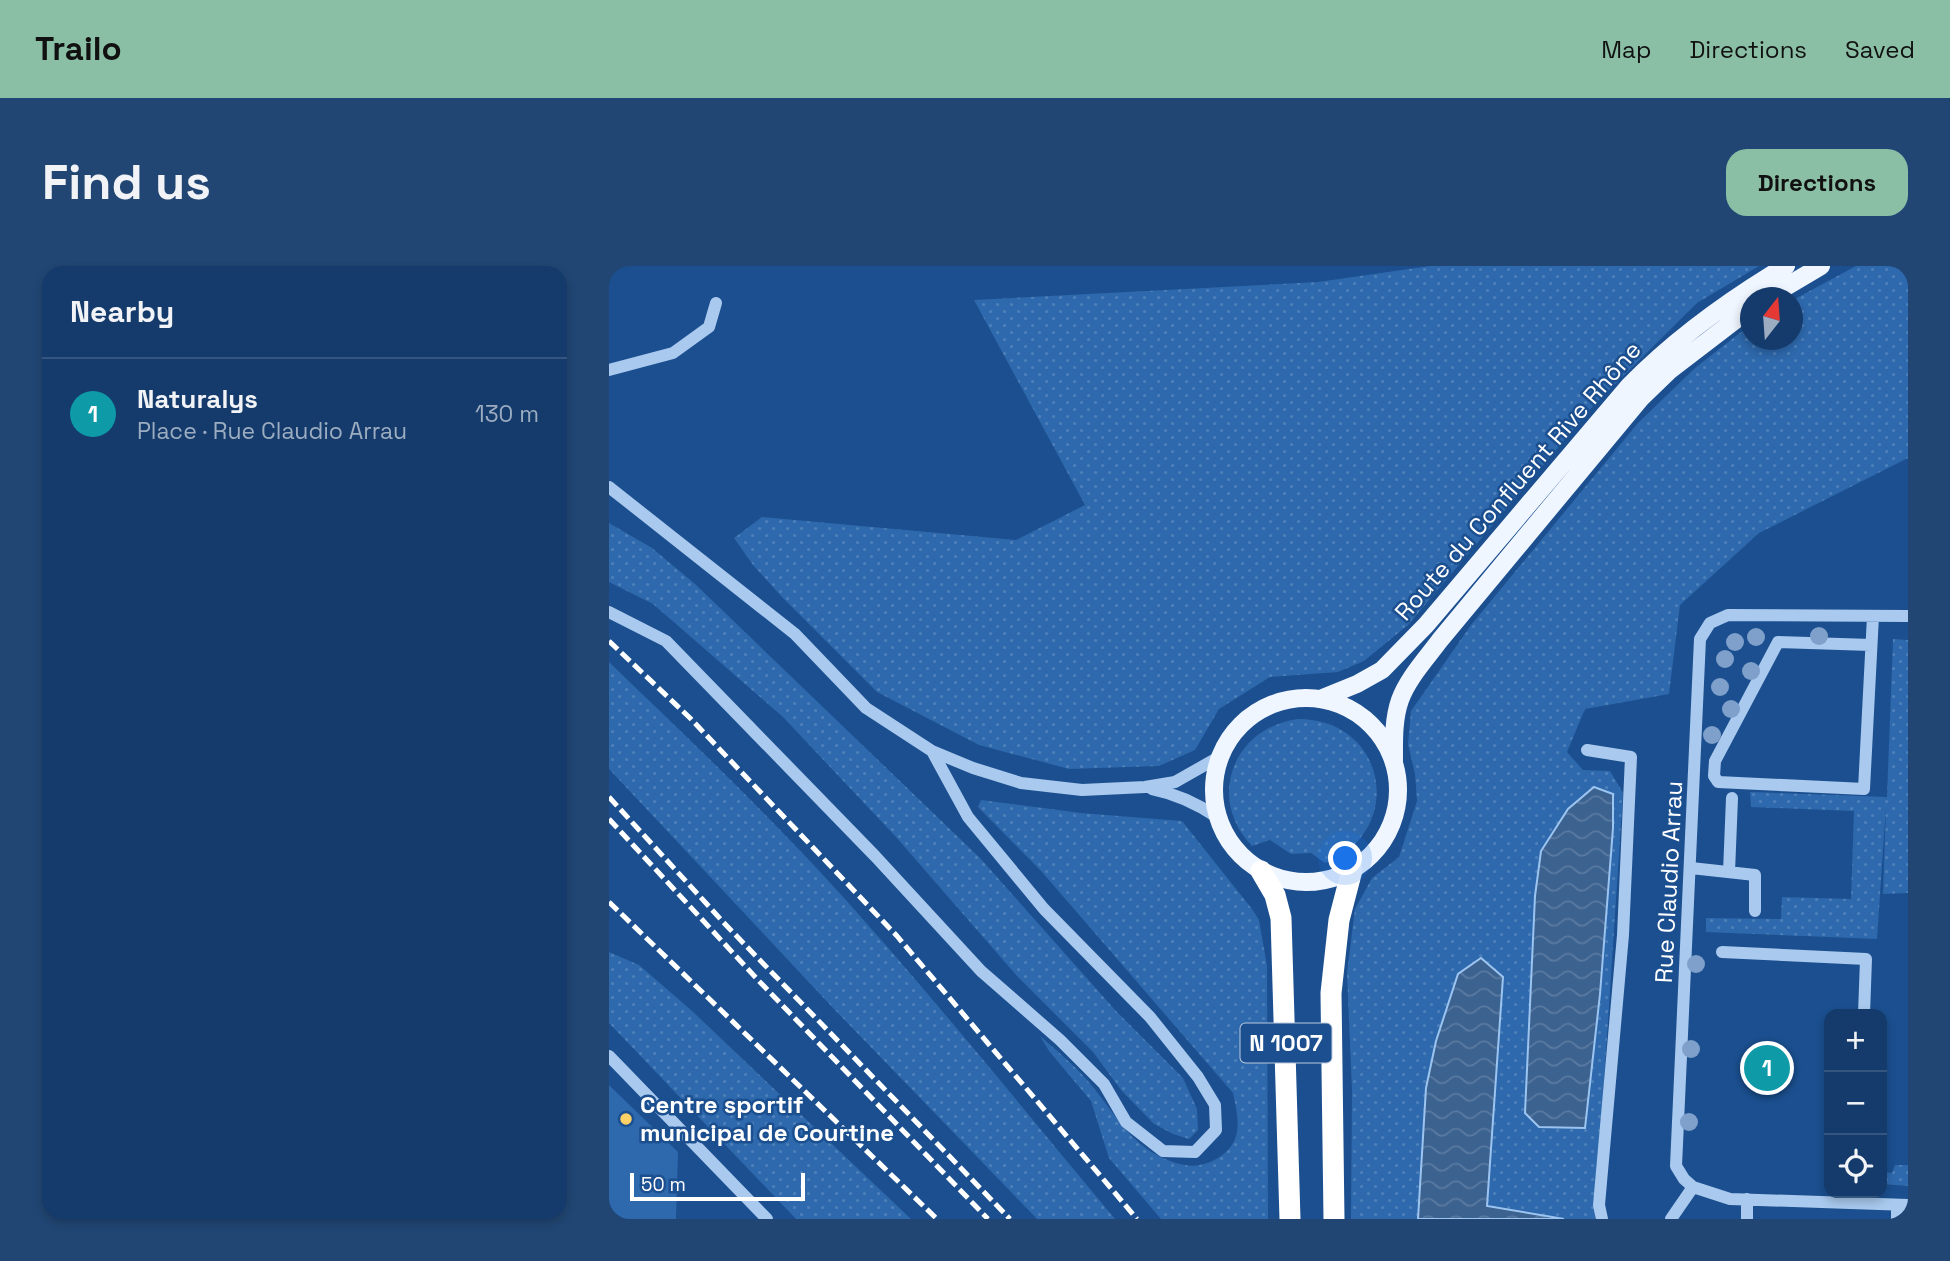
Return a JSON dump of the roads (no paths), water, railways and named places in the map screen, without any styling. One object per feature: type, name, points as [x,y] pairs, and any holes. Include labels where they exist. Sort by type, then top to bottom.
[{"type":"highway","name":"N 1007","points":[[1334,1219],[1331,993],[1339,920],[1352,870]]},
{"type":"highway","name":"N 1007","points":[[1261,871],[1275,895],[1282,918],[1290,1219]]},
{"type":"main road","name":"Route du Confluent Rive Rhône","points":[[1320,699],[1382,670],[1426,625],[1629,386],[1659,355],[1726,304],[1786,266]]},
{"type":"main road","points":[[1786,287],[1821,266]]},
{"type":"main road","name":"Route du Confluent Rive Rhône","points":[[1394,762],[1399,702],[1409,683],[1440,640],[1641,398],[1670,370],[1740,316]]},
{"type":"main road","points":[[1320,699],[1344,707],[1366,720],[1382,739],[1394,762],[1398,793],[1392,823],[1383,842],[1352,870],[1330,879],[1307,882],[1283,880],[1261,871],[1242,857],[1227,838],[1217,817],[1213,797],[1214,777],[1219,757],[1236,729],[1264,708],[1282,701],[1320,699]]},
{"type":"street","points":[[609,370],[673,354],[709,327],[716,303]]},
{"type":"street","points":[[609,487],[795,634],[866,708],[932,751],[973,768],[1021,783],[1082,790],[1145,787],[1175,782],[1219,757]]},
{"type":"street","points":[[609,612],[666,640],[875,856],[981,971],[1060,1040],[1104,1084],[1126,1122],[1163,1151],[1195,1152],[1216,1130],[1215,1105],[1198,1077],[1150,1017],[1044,909],[968,817],[932,751]]},
{"type":"street","name":"Rue Claudio Arrau","points":[[1693,1186],[1684,1179],[1676,1166],[1700,639],[1710,623],[1728,615],[1873,616]]},
{"type":"street","points":[[1871,645],[1778,642],[1715,761],[1714,776],[1718,782],[1864,789],[1873,616],[1908,616]]},
{"type":"street","points":[[1587,750],[1631,757],[1623,935],[1599,1205],[1602,1219]]},
{"type":"street","points":[[1145,787],[1184,798],[1217,817]]},
{"type":"street","points":[[1729,872],[1732,798]]},
{"type":"street","points":[[1691,867],[1755,875],[1755,911]]},
{"type":"street","points":[[1722,952],[1866,959],[1864,1009]]},
{"type":"street","points":[[609,1056],[764,1215]]},
{"type":"street","points":[[1671,1219],[1693,1186],[1730,1199],[1858,1198],[1902,1205],[1897,1219]]},
{"type":"street","points":[[1747,1199],[1747,1219]]},
{"type":"water","points":[[1594,787],[1613,794],[1613,828],[1600,994],[1585,1128],[1539,1127],[1525,1113],[1535,896],[1541,851],[1568,809]]},
{"type":"water","points":[[1481,958],[1503,977],[1487,1206],[1564,1219],[1418,1219],[1426,1088],[1436,1041],[1458,974]]},
{"type":"railway","points":[[609,641],[690,718],[897,936],[1137,1219]]},
{"type":"railway","points":[[609,797],[725,924],[1010,1219]]},
{"type":"railway","points":[[609,819],[758,980],[988,1219]]},
{"type":"railway","points":[[609,902],[937,1219]]},
{"type":"place","name":"Naturalys","points":[[1767,1068]]},
{"type":"place","name":"Centre sportif municipal de Courtine","points":[[626,1119]]}]
